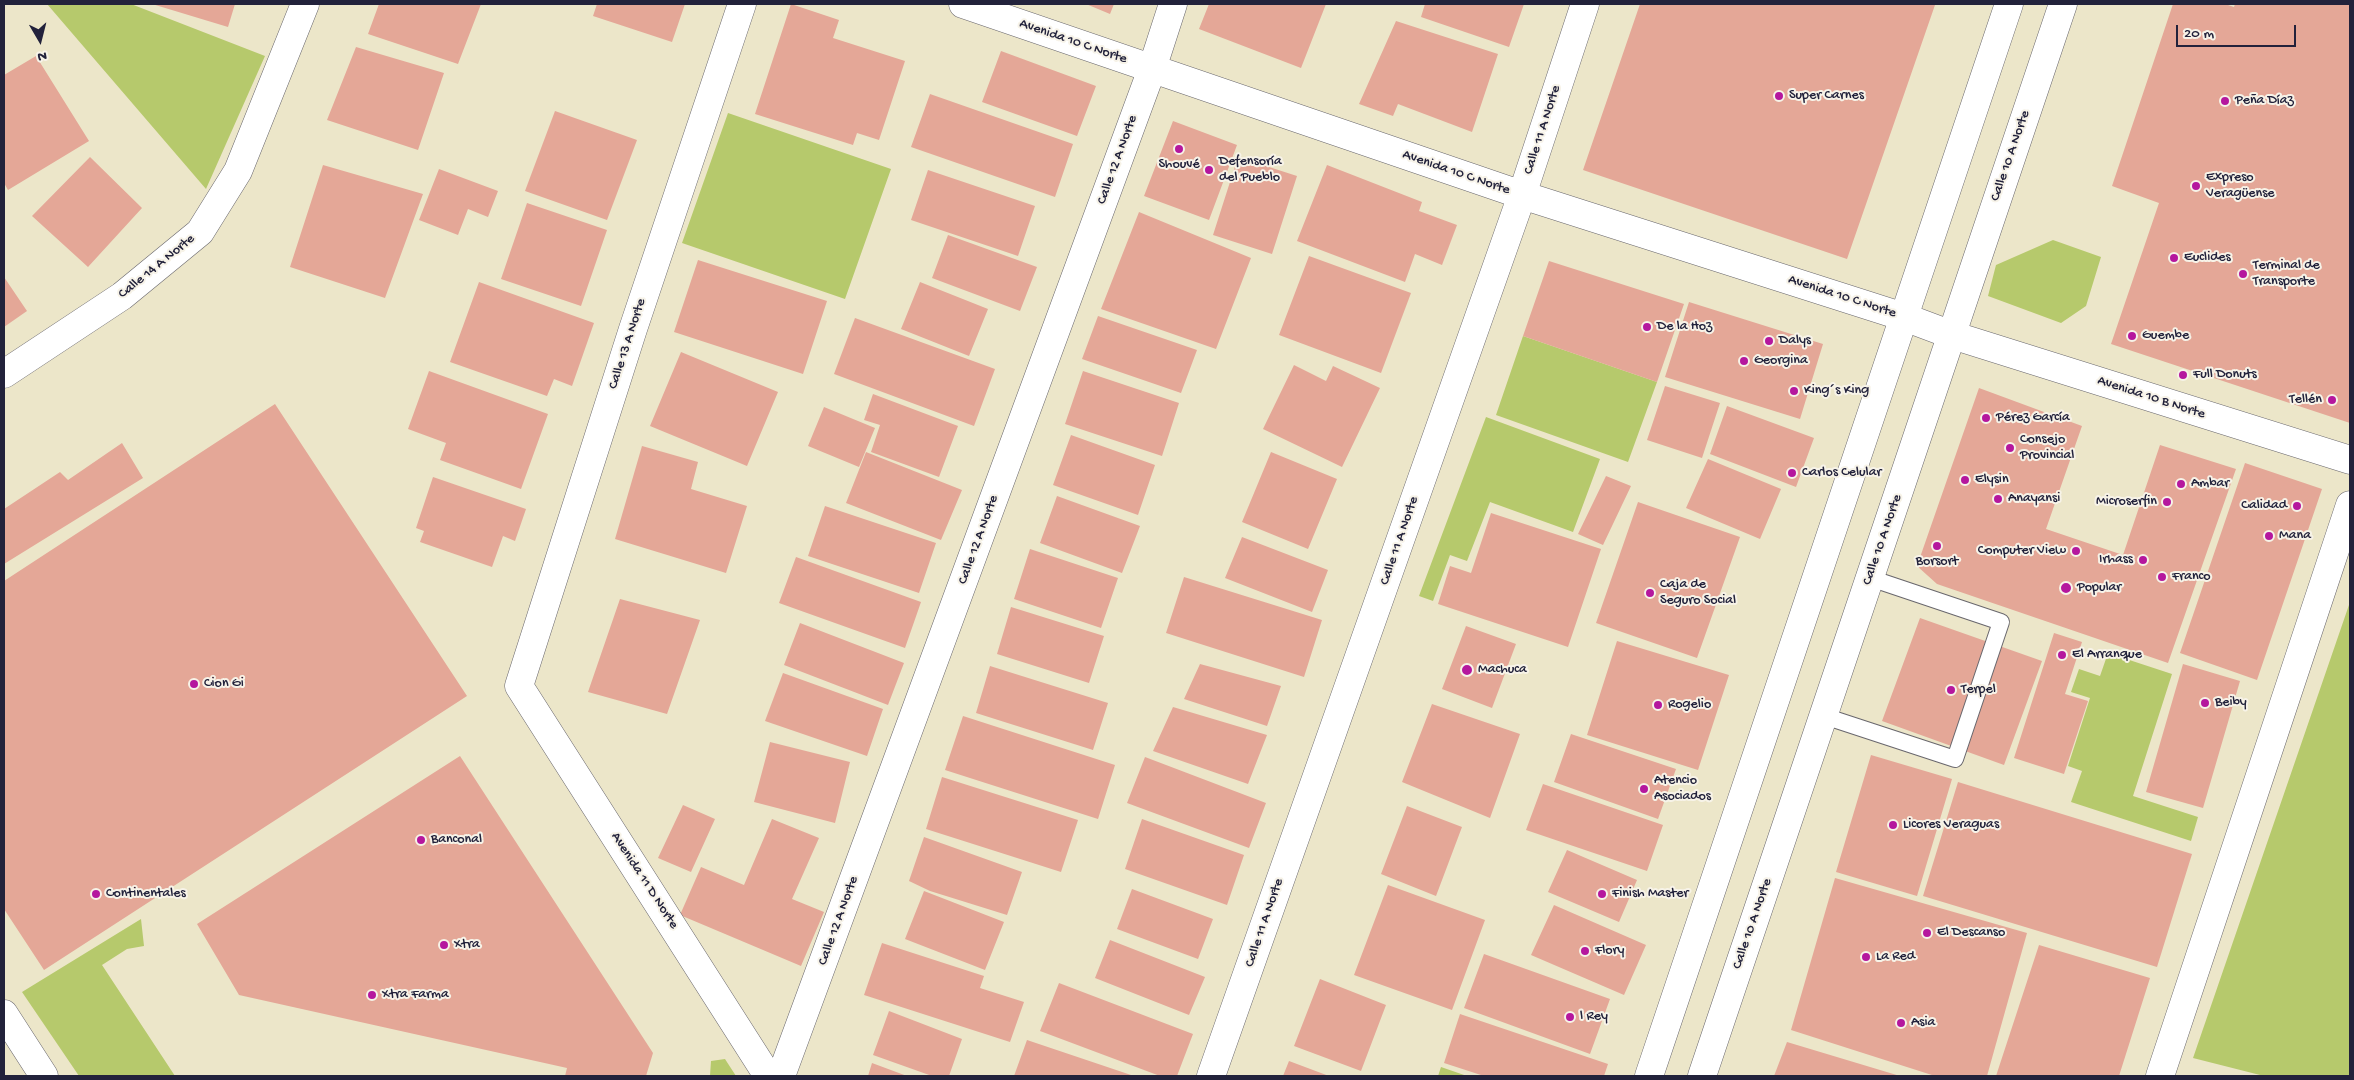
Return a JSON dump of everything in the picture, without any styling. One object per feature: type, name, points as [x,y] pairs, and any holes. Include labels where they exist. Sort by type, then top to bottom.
[{"type":"main road","name":"Calle 14 A Norte","points":[[4,374],[122,296],[200,232],[238,171],[305,4]]},
{"type":"main road","name":"Calle 13 A Norte","points":[[519,686],[633,329],[742,4]]},
{"type":"main road","name":"Avenida 10 C Norte","points":[[963,4],[1522,195],[1952,334]]},
{"type":"main road","name":"Calle 12 A Norte","points":[[781,1076],[1152,69],[1173,4]]},
{"type":"main road","name":"Calle 11 A Norte","points":[[1211,1076],[1522,195],[1585,4]]},
{"type":"main road","points":[[1649,1076],[2009,4]]},
{"type":"main road","name":"Calle 10 A Norte","points":[[1702,1076],[2063,4]]},
{"type":"main road","name":"Avenida 10 B Norte","points":[[1952,334],[2350,460]]},
{"type":"main road","points":[[2160,1076],[2350,505]]},
{"type":"main road","name":"Avenida 11 D Norte","points":[[519,686],[768,1076]]},
{"type":"main road","points":[[4,1014],[41,1071]]},
{"type":"main road","points":[[4,1041],[41,1071]]},
{"type":"lane","points":[[1824,716],[1955,759],[2001,622],[1870,578]]},
{"type":"green space","points":[[47,4],[131,4],[265,56],[206,189]]},
{"type":"green space","points":[[728,113],[891,169],[845,299],[682,243]]},
{"type":"green space","points":[[2053,240],[2101,257],[2086,306],[2061,323],[1988,296],[1996,265]]},
{"type":"green space","points":[[1523,336],[1657,382],[1628,462],[1496,415]]},
{"type":"green space","points":[[1486,417],[1600,459],[1573,532],[1490,502],[1467,561],[1450,555],[1433,601],[1419,596]]},
{"type":"green space","points":[[2350,602],[2350,1076],[2264,1076],[2193,1058]]},
{"type":"green space","points":[[2108,653],[2172,674],[2133,796],[2198,817],[2191,841],[2071,802],[2082,771],[2068,766],[2090,698],[2071,692],[2079,669],[2100,676]]},
{"type":"green space","points":[[141,919],[144,946],[127,949],[102,965],[175,1076],[79,1076],[22,992]]},
{"type":"green space","points":[[725,1059],[736,1076],[710,1076],[711,1061]]},
{"type":"green space","points":[[1441,1067],[1467,1076],[1438,1076]]},
{"type":"building","points":[[152,4],[235,4],[228,27]]},
{"type":"building","points":[[379,4],[481,4],[458,64],[368,34]]},
{"type":"building","points":[[597,4],[685,4],[672,42],[593,16]]},
{"type":"building","points":[[791,4],[839,20],[833,38],[905,61],[879,140],[857,133],[853,145],[755,114]]},
{"type":"building","points":[[1086,4],[1114,4],[1110,14]]},
{"type":"building","points":[[1209,4],[1326,4],[1301,68],[1199,29]]},
{"type":"building","points":[[1425,4],[1524,4],[1509,47],[1421,17]]},
{"type":"building","points":[[1640,4],[1935,5],[1847,259],[1583,170]]},
{"type":"building","name":"Terminal de Transporte","points":[[2173,4],[2225,4],[2234,7],[2235,4],[2350,4],[2350,423],[2111,344],[2159,203],[2112,186]]},
{"type":"building","points":[[1396,21],[1498,54],[1472,132],[1398,104],[1393,116],[1359,104]]},
{"type":"building","points":[[356,47],[444,73],[418,150],[327,120]]},
{"type":"building","points":[[1001,51],[1096,86],[1077,136],[982,102]]},
{"type":"building","points":[[36,56],[89,141],[8,190],[4,183],[4,75]]},
{"type":"building","points":[[930,94],[1073,144],[1055,197],[911,147]]},
{"type":"building","points":[[555,111],[637,140],[607,220],[525,191]]},
{"type":"building","points":[[1173,121],[1237,145],[1209,220],[1144,196]]},
{"type":"building","points":[[90,157],[142,208],[88,267],[32,216]]},
{"type":"building","points":[[1238,157],[1297,176],[1272,254],[1213,235]]},
{"type":"building","points":[[323,165],[423,194],[385,298],[290,267]]},
{"type":"building","points":[[1327,165],[1422,202],[1419,211],[1457,225],[1442,265],[1415,254],[1405,282],[1297,241]]},
{"type":"building","points":[[439,169],[498,191],[488,217],[468,209],[458,235],[419,220]]},
{"type":"building","points":[[928,170],[1035,206],[1018,256],[911,220]]},
{"type":"building","points":[[527,203],[607,230],[581,306],[501,279]]},
{"type":"building","points":[[1139,212],[1251,258],[1216,349],[1101,309]]},
{"type":"building","points":[[948,235],[1037,267],[1020,311],[932,278]]},
{"type":"building","points":[[1309,256],[1411,293],[1381,373],[1279,335]]},
{"type":"building","points":[[698,260],[827,301],[803,374],[674,332]]},
{"type":"building","points":[[1549,261],[1684,304],[1657,382],[1523,336]]},
{"type":"building","points":[[4,277],[27,311],[4,327]]},
{"type":"building","points":[[479,282],[594,323],[572,386],[554,379],[547,396],[450,362]]},
{"type":"building","points":[[920,282],[988,309],[969,356],[901,329]]},
{"type":"building","name":"Georgina","points":[[1689,302],[1823,344],[1800,419],[1665,377]]},
{"type":"building","points":[[1098,316],[1197,350],[1181,393],[1082,359]]},
{"type":"building","points":[[855,318],[995,369],[974,426],[834,374]]},
{"type":"building","points":[[681,352],[778,392],[747,466],[650,426]]},
{"type":"building","points":[[1294,365],[1326,381],[1333,366],[1380,388],[1342,467],[1263,429]]},
{"type":"building","points":[[429,371],[548,414],[521,489],[440,460],[446,443],[408,429]]},
{"type":"building","points":[[1083,371],[1179,403],[1162,456],[1065,424]]},
{"type":"building","points":[[1665,386],[1720,403],[1702,458],[1647,440]]},
{"type":"building","name":"Anayansi","points":[[1979,388],[2082,426],[2046,529],[2123,555],[2160,445],[2236,469],[2168,663],[1937,584],[1917,566]]},
{"type":"building","points":[[873,394],[958,426],[939,477],[871,452],[880,425],[864,420]]},
{"type":"building","points":[[275,404],[467,696],[44,970],[4,909],[4,581]]},
{"type":"building","points":[[1727,406],[1814,438],[1796,487],[1710,454]]},
{"type":"building","points":[[824,407],[875,428],[859,467],[808,446]]},
{"type":"building","points":[[1071,435],[1155,465],[1138,515],[1053,485]]},
{"type":"building","points":[[122,443],[143,478],[4,564],[4,509],[60,472],[68,480]]},
{"type":"building","points":[[642,446],[698,462],[691,489],[747,506],[726,573],[615,539]]},
{"type":"building","points":[[866,452],[962,490],[941,540],[846,503]]},
{"type":"building","points":[[1271,452],[1337,479],[1308,549],[1242,522]]},
{"type":"building","points":[[1708,459],[1781,489],[1760,539],[1686,508]]},
{"type":"building","points":[[2245,463],[2322,489],[2257,680],[2180,653]]},
{"type":"building","points":[[1606,476],[1631,486],[1603,545],[1578,534]]},
{"type":"building","points":[[433,477],[526,509],[515,541],[503,536],[492,567],[420,542],[424,531],[416,528]]},
{"type":"building","points":[[1057,496],[1140,526],[1122,573],[1040,543]]},
{"type":"building","points":[[1638,502],[1740,537],[1697,658],[1596,623]]},
{"type":"building","points":[[825,506],[936,543],[919,593],[808,556]]},
{"type":"building","points":[[1491,513],[1601,549],[1568,647],[1438,604],[1450,566],[1471,573]]},
{"type":"building","points":[[1242,537],[1328,570],[1312,612],[1225,578]]},
{"type":"building","points":[[1030,549],[1118,578],[1101,628],[1014,599]]},
{"type":"building","points":[[796,557],[921,602],[905,648],[779,603]]},
{"type":"building","points":[[1184,577],[1322,620],[1304,677],[1166,633]]},
{"type":"building","points":[[620,599],[700,620],[667,714],[588,692]]},
{"type":"building","points":[[1011,607],[1104,636],[1089,683],[997,654]]},
{"type":"building","points":[[1920,618],[2042,661],[2004,765],[1882,721]]},
{"type":"building","points":[[800,623],[904,663],[888,705],[784,665]]},
{"type":"building","points":[[1466,626],[1516,644],[1492,708],[1442,689]]},
{"type":"building","points":[[2054,633],[2082,642],[2065,694],[2088,701],[2064,774],[2014,758]]},
{"type":"building","name":"Rogelio","points":[[1617,641],[1729,675],[1698,770],[1587,735]]},
{"type":"building","points":[[1200,664],[1281,686],[1267,726],[1184,699]]},
{"type":"building","points":[[2183,664],[2240,681],[2203,808],[2146,792]]},
{"type":"building","points":[[990,666],[1108,703],[1093,750],[976,713]]},
{"type":"building","points":[[783,673],[883,709],[867,756],[765,721]]},
{"type":"building","points":[[1432,704],[1520,734],[1490,818],[1402,782]]},
{"type":"building","points":[[1173,707],[1267,735],[1248,784],[1153,751]]},
{"type":"building","points":[[963,716],[1115,765],[1098,819],[945,770]]},
{"type":"building","points":[[1571,734],[1676,769],[1658,819],[1554,782]]},
{"type":"building","points":[[770,742],[850,762],[835,823],[754,802]]},
{"type":"building","points":[[1871,755],[1952,779],[1917,896],[1836,872]]},
{"type":"building","name":"Banconal","points":[[460,756],[653,1053],[646,1076],[565,1076],[567,1068],[239,995],[197,924]]},
{"type":"building","points":[[1145,757],[1266,803],[1249,848],[1127,803]]},
{"type":"building","points":[[942,777],[1078,820],[1061,872],[926,829]]},
{"type":"building","points":[[1958,782],[2192,854],[2157,967],[1923,896]]},
{"type":"building","points":[[1543,784],[1663,825],[1647,871],[1526,830]]},
{"type":"building","points":[[683,805],[715,819],[691,872],[658,858]]},
{"type":"building","points":[[1407,806],[1462,827],[1436,896],[1381,874]]},
{"type":"building","points":[[772,819],[819,838],[792,899],[824,912],[801,966],[680,915],[701,867],[744,885]]},
{"type":"building","points":[[1142,819],[1244,855],[1227,905],[1125,869]]},
{"type":"building","points":[[924,837],[1022,872],[1007,915],[930,891],[909,881]]},
{"type":"building","points":[[1567,850],[1637,880],[1619,922],[1548,892]]},
{"type":"building","points":[[1835,878],[2027,933],[1987,1076],[1935,1076],[1791,1030]]},
{"type":"building","points":[[1388,885],[1485,920],[1452,1010],[1354,975]]},
{"type":"building","points":[[1132,889],[1213,919],[1198,959],[1117,929]]},
{"type":"building","points":[[924,891],[1004,922],[985,970],[905,939]]},
{"type":"building","points":[[1554,905],[1646,945],[1624,995],[1531,955]]},
{"type":"building","points":[[1110,940],[1205,977],[1189,1015],[1095,978]]},
{"type":"building","points":[[882,943],[984,976],[980,988],[1024,1002],[1010,1042],[864,995]]},
{"type":"building","points":[[2039,945],[2150,978],[2119,1076],[1996,1076]]},
{"type":"building","points":[[1484,954],[1610,999],[1590,1054],[1464,1008]]},
{"type":"building","points":[[1320,979],[1386,1005],[1361,1071],[1294,1046]]},
{"type":"building","points":[[1059,983],[1193,1034],[1177,1076],[1160,1076],[1040,1031]]},
{"type":"building","points":[[889,1011],[962,1039],[949,1076],[932,1076],[873,1055]]},
{"type":"building","points":[[1460,1014],[1608,1064],[1604,1076],[1484,1076],[1444,1063]]},
{"type":"building","points":[[1027,1040],[1134,1076],[1014,1076]]},
{"type":"building","points":[[1787,1042],[1900,1076],[1774,1076]]},
{"type":"building","points":[[1289,1061],[1329,1076],[1283,1076]]},
{"type":"building","points":[[872,1063],[907,1076],[868,1076]]},
{"type":"place","name":"Super Carnes","points":[[1779,96]]},
{"type":"place","name":"Peña Díaz","points":[[2225,101]]},
{"type":"place","name":"Shouvé","points":[[1179,149]]},
{"type":"place","name":"Defensoría del Pueblo","points":[[1209,170]]},
{"type":"place","name":"Expreso Veragüense","points":[[2196,186]]},
{"type":"place","name":"Euclides","points":[[2174,258]]},
{"type":"place","name":"Terminal de Transporte","points":[[2243,274]]},
{"type":"place","name":"De la Hoz","points":[[1647,327]]},
{"type":"place","name":"Guembe","points":[[2132,336]]},
{"type":"place","name":"Dalys","points":[[1769,341]]},
{"type":"place","name":"Georgina","points":[[1744,361]]},
{"type":"place","name":"Full Donuts","points":[[2183,375]]},
{"type":"place","name":"King´s King","points":[[1794,391]]},
{"type":"place","name":"Tellén","points":[[2332,400]]},
{"type":"place","name":"Pérez García","points":[[1986,418]]},
{"type":"place","name":"Consejo Provincial","points":[[2010,448]]},
{"type":"place","name":"Carlos Celular","points":[[1792,473]]},
{"type":"place","name":"Elysin","points":[[1965,480]]},
{"type":"place","name":"Ambar","points":[[2181,484]]},
{"type":"place","name":"Anayansi","points":[[1998,499]]},
{"type":"place","name":"Microserfin","points":[[2167,502]]},
{"type":"place","name":"Calidad","points":[[2297,506]]},
{"type":"place","name":"Mana","points":[[2269,536]]},
{"type":"place","name":"Borsort","points":[[1937,546]]},
{"type":"place","name":"Computer View","points":[[2076,551]]},
{"type":"place","name":"Irhass","points":[[2143,560]]},
{"type":"place","name":"Franco","points":[[2162,577]]},
{"type":"place","name":"Popular","points":[[2066,588]]},
{"type":"place","name":"Caja de Seguro Social","points":[[1650,593]]},
{"type":"place","name":"El Arranque","points":[[2062,655]]},
{"type":"place","name":"Machuca","points":[[1467,670]]},
{"type":"place","name":"Cion Gi","points":[[194,684]]},
{"type":"place","name":"Terpel","points":[[1951,690]]},
{"type":"place","name":"Beiby","points":[[2205,703]]},
{"type":"place","name":"Rogelio","points":[[1658,705]]},
{"type":"place","name":"Atencio Asociados","points":[[1644,789]]},
{"type":"place","name":"Licores Veraguas","points":[[1893,825]]},
{"type":"place","name":"Banconal","points":[[421,840]]},
{"type":"place","name":"Continentales","points":[[96,894]]},
{"type":"place","name":"Finish Master","points":[[1602,894]]},
{"type":"place","name":"El Descanso","points":[[1927,933]]},
{"type":"place","name":"Xtra","points":[[444,945]]},
{"type":"place","name":"Flory","points":[[1585,951]]},
{"type":"place","name":"La Red","points":[[1866,957]]},
{"type":"place","name":"Xtra Farma","points":[[372,995]]},
{"type":"place","name":"l Rey","points":[[1570,1017]]},
{"type":"place","name":"Asia","points":[[1901,1023]]}]
